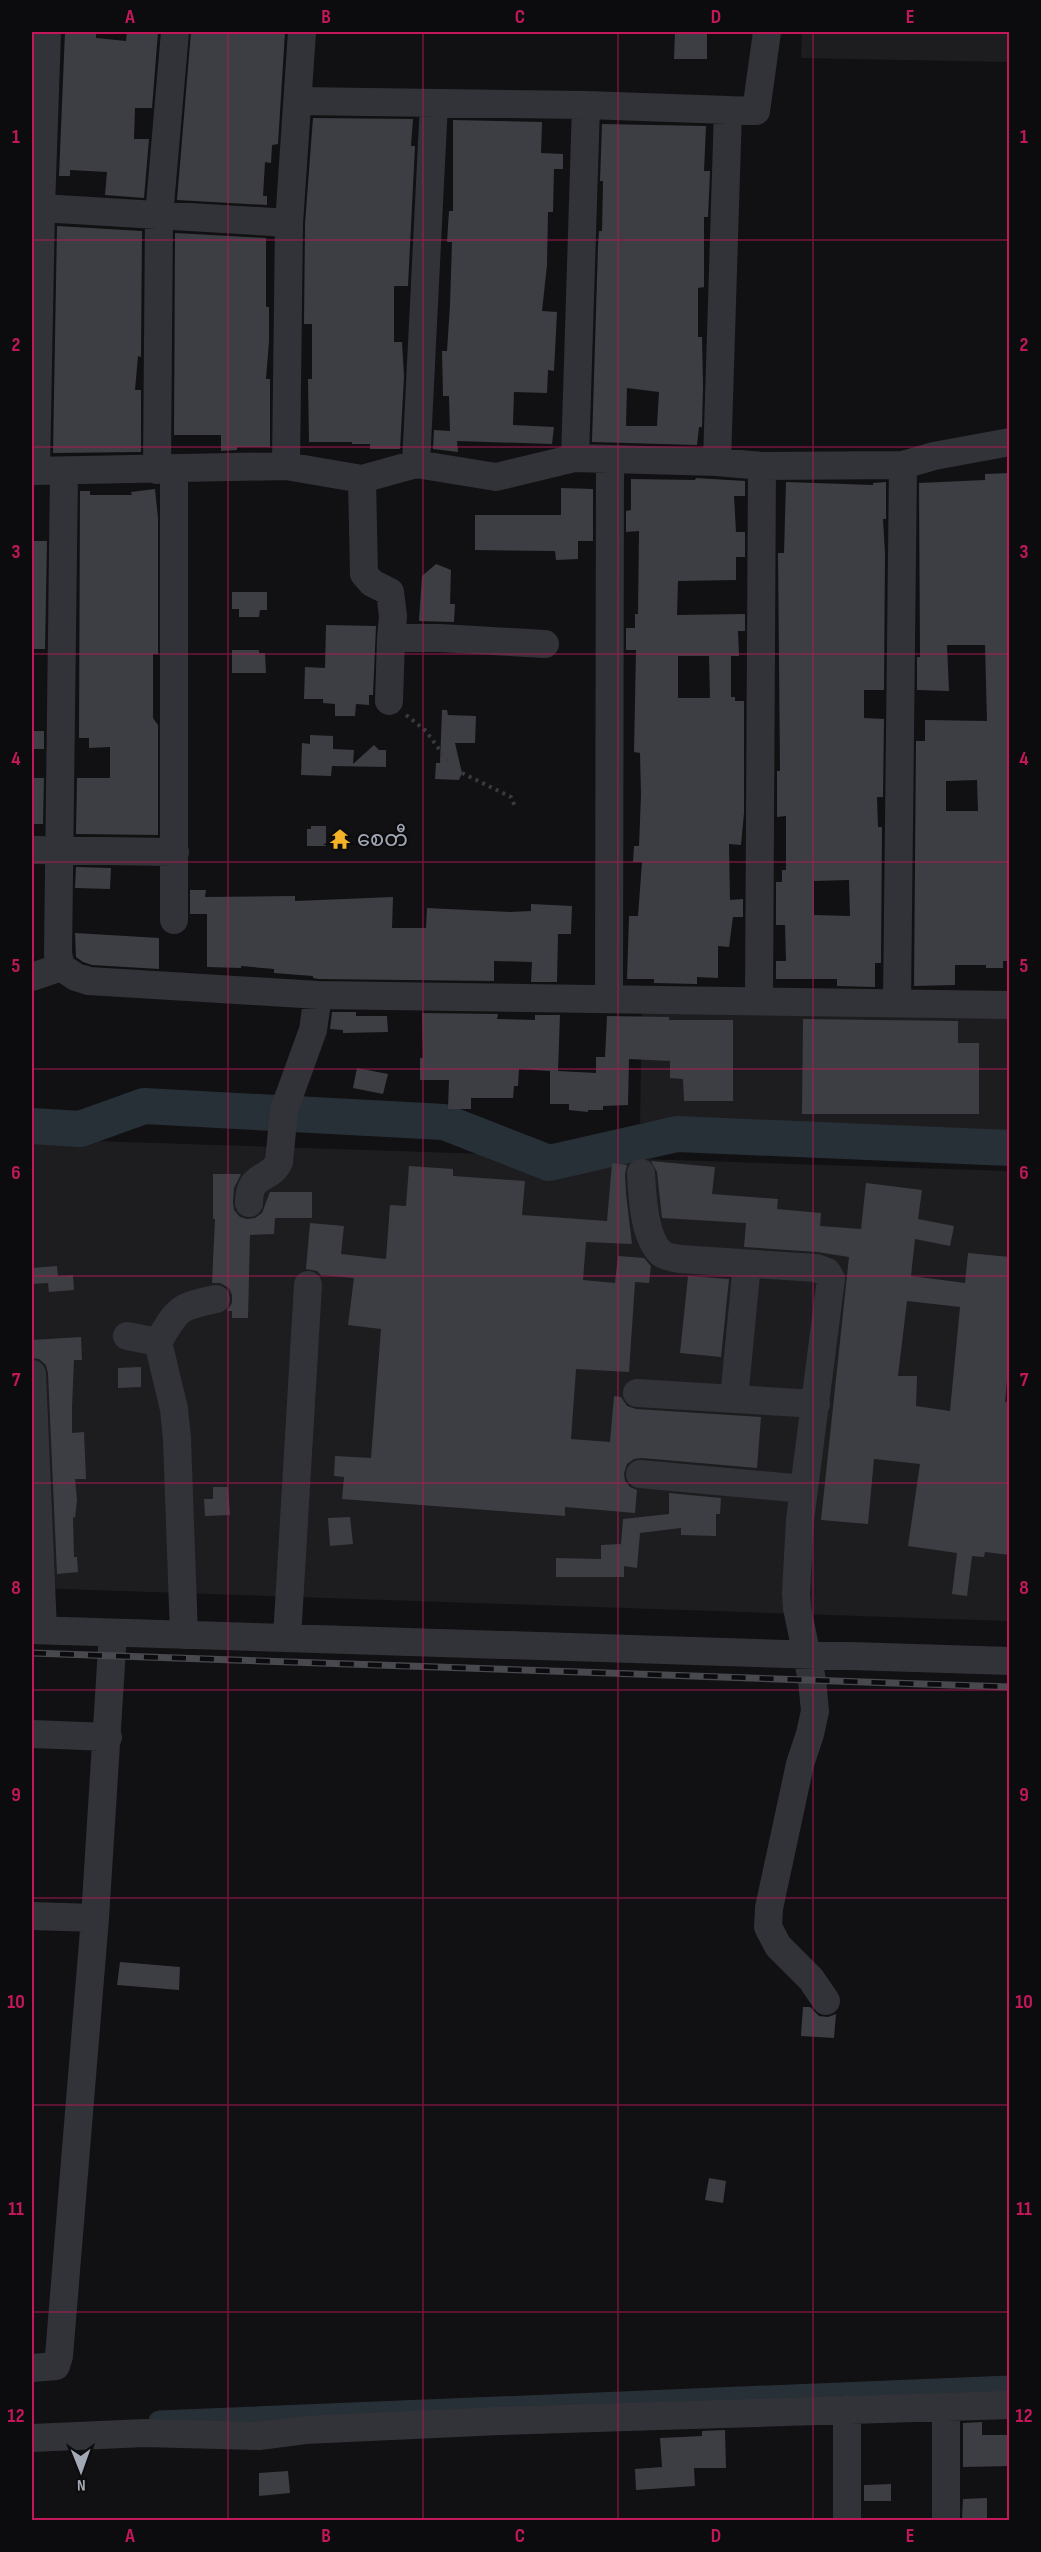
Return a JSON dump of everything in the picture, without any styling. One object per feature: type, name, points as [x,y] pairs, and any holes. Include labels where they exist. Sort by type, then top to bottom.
[{"type":"street","points":[[47,32],[34,471],[286,466],[363,479],[416,464],[496,477],[575,458],[717,462],[762,466],[903,465],[934,456],[1010,442]]},
{"type":"street","points":[[174,920],[175,852],[159,216],[175,32]]},
{"type":"street","points":[[286,466],[289,223],[302,32]]},
{"type":"street","points":[[298,101],[586,105],[756,111],[767,32]]},
{"type":"street","points":[[416,464],[434,103]]},
{"type":"street","points":[[575,458],[586,105]]},
{"type":"street","points":[[717,462],[728,110]]},
{"type":"street","points":[[41,208],[289,223]]},
{"type":"street","points":[[609,998],[610,459]]},
{"type":"street","points":[[897,1002],[903,465]]},
{"type":"street","points":[[759,1000],[762,466]]},
{"type":"street","points":[[64,471],[58,954],[61,967],[76,977],[89,981],[318,994],[1010,1005]]},
{"type":"street","points":[[363,479],[364,574],[372,583],[390,592],[393,616],[389,701]]},
{"type":"street","points":[[391,638],[440,638],[545,644]]},
{"type":"street","points":[[32,850],[175,852]]},
{"type":"street","points":[[32,977],[61,967]]},
{"type":"street","points":[[249,1203],[251,1186],[258,1178],[276,1168],[280,1153],[284,1110],[313,1030],[318,994]]},
{"type":"street","points":[[641,1173],[644,1215],[657,1247],[663,1254],[680,1259],[816,1268],[830,1275],[800,1520],[797,1608],[808,1655],[815,1711],[800,1764],[769,1908],[768,1927],[778,1946],[811,1979],[826,2001]]},
{"type":"street","points":[[734,1399],[747,1263]]},
{"type":"street","points":[[287,1638],[308,1285]]},
{"type":"street","points":[[184,1635],[177,1429],[158,1342],[179,1310],[189,1305],[216,1299]]},
{"type":"street","points":[[127,1336],[158,1342]]},
{"type":"street","points":[[32,1374],[37,1630],[1010,1661]]},
{"type":"street","points":[[637,1393],[816,1404]]},
{"type":"street","points":[[640,1474],[804,1489]]},
{"type":"street","points":[[32,2367],[56,2366],[59,2356],[95,1918],[113,1633]]},
{"type":"street","points":[[32,1734],[108,1737]]},
{"type":"street","points":[[32,1917],[95,1918]]},
{"type":"street","points":[[32,2438],[145,2433],[259,2436],[305,2430],[1010,2405]]},
{"type":"street","points":[[945,2520],[946,2408]]},
{"type":"street","points":[[847,2520],[848,2409]]},
{"type":"path","points":[[426,731],[449,763]]},
{"type":"path","points":[[462,773],[511,797],[516,809]]},
{"type":"shaded area","points":[[802,32],[1009,32],[1009,62],[801,58]]},
{"type":"shaded area","points":[[642,1003],[1009,1011],[1009,1152],[640,1123]]},
{"type":"shaded area","points":[[32,1139],[1009,1171],[1009,1621],[32,1588]]},
{"type":"building","points":[[65,32],[96,32],[96,38],[126,41],[127,32],[158,32],[152,108],[135,108],[134,139],[149,139],[144,198],[105,195],[107,172],[70,170],[70,176],[59,176]]},
{"type":"building","points":[[191,32],[285,32],[278,144],[272,145],[271,163],[265,162],[263,196],[267,196],[267,205],[177,200]]},
{"type":"building","points":[[675,32],[707,32],[707,59],[674,59]]},
{"type":"building","points":[[313,118],[413,119],[411,146],[415,146],[408,286],[394,286],[394,342],[402,342],[404,377],[400,449],[370,449],[370,444],[352,444],[352,442],[309,442],[308,379],[312,379],[312,324],[304,324],[305,224]]},
{"type":"building","points":[[453,120],[542,122],[541,153],[563,154],[563,169],[554,169],[553,212],[548,212],[547,265],[542,311],[557,312],[554,371],[548,370],[547,393],[514,392],[513,425],[554,427],[552,444],[457,441],[458,452],[433,449],[434,430],[450,431],[449,396],[443,396],[442,351],[447,351],[450,305],[452,242],[447,242],[449,211],[453,211]]},
{"type":"building","points":[[602,124],[706,126],[704,171],[710,171],[708,217],[704,217],[704,287],[698,288],[698,337],[702,337],[703,385],[702,427],[699,427],[697,445],[592,442],[598,246],[599,231],[602,231],[603,181],[600,181]],"holes":[[[627,388],[659,392],[657,426],[626,426]]]},
{"type":"building","points":[[57,226],[142,231],[141,357],[138,356],[135,390],[141,390],[141,452],[53,453]]},
{"type":"building","points":[[175,233],[266,238],[266,307],[269,307],[269,341],[266,379],[270,379],[270,447],[237,447],[237,450],[221,451],[221,435],[174,435]]},
{"type":"building","points":[[1010,473],[1010,961],[1003,961],[1003,968],[986,968],[986,965],[955,965],[955,985],[914,986],[916,741],[925,741],[925,720],[987,721],[985,645],[947,645],[949,691],[917,690],[917,657],[920,657],[919,483],[985,480],[985,474]],"holes":[[[977,780],[978,811],[946,811],[946,781]]]},
{"type":"building","points":[[696,478],[745,481],[745,496],[734,496],[736,532],[745,532],[745,557],[736,557],[736,580],[678,581],[677,615],[745,614],[745,631],[738,631],[739,656],[731,656],[731,697],[735,697],[735,701],[744,701],[744,813],[741,845],[729,844],[730,900],[743,899],[743,917],[733,917],[729,947],[718,946],[718,978],[697,977],[697,984],[654,983],[654,979],[627,979],[629,916],[638,916],[642,862],[633,862],[634,846],[639,846],[641,795],[640,753],[634,752],[636,650],[626,650],[626,628],[635,628],[635,614],[638,614],[639,531],[626,532],[626,511],[631,510],[631,479],[695,480]],"holes":[[[678,656],[709,656],[710,698],[678,698]]]},
{"type":"building","points":[[786,482],[873,485],[873,483],[886,482],[886,519],[883,519],[884,690],[864,690],[864,718],[884,719],[883,797],[877,797],[878,827],[882,827],[881,963],[875,963],[875,987],[837,986],[837,979],[776,979],[776,961],[786,961],[785,925],[776,925],[776,882],[782,882],[782,870],[786,870],[786,816],[777,817],[777,771],[780,771],[778,553],[784,553]],"holes":[[[849,880],[850,916],[814,915],[814,881]]]},
{"type":"building","points":[[561,488],[593,489],[593,541],[578,541],[578,559],[556,560],[555,551],[475,550],[475,515],[561,515]]},
{"type":"building","points":[[155,489],[158,518],[158,654],[153,654],[153,718],[158,725],[158,835],[76,834],[77,778],[110,778],[110,747],[89,748],[89,738],[79,738],[80,491],[90,491],[90,495],[132,495],[131,492]]},
{"type":"building","points":[[32,541],[47,541],[45,649],[32,649]]},
{"type":"building","points":[[436,564],[451,570],[450,604],[455,604],[454,622],[419,621],[422,576]]},
{"type":"building","points":[[232,592],[267,592],[267,610],[260,610],[259,617],[239,617],[239,609],[232,609]]},
{"type":"building","points":[[326,625],[376,626],[373,695],[369,695],[369,705],[356,704],[355,716],[335,716],[335,704],[323,703],[323,699],[304,699],[305,667],[325,668]]},
{"type":"building","points":[[232,650],[259,650],[259,653],[265,653],[266,673],[232,673]]},
{"type":"building","points":[[442,710],[447,710],[448,715],[476,716],[475,743],[455,743],[462,773],[459,780],[435,779],[436,763],[440,763]]},
{"type":"building","points":[[32,731],[44,731],[44,749],[32,749]]},
{"type":"building","points":[[310,735],[333,736],[333,749],[354,750],[353,764],[374,745],[379,750],[386,750],[386,767],[332,766],[331,776],[301,775],[302,743],[310,744]]},
{"type":"building","points":[[32,778],[44,778],[43,824],[32,824]]},
{"type":"building","points":[[311,826],[326,826],[326,846],[307,846],[307,829],[311,829]]},
{"type":"building","points":[[76,867],[111,868],[110,889],[75,888]]},
{"type":"building","points":[[190,890],[206,890],[205,897],[295,896],[295,901],[393,897],[392,928],[426,928],[427,908],[510,912],[531,911],[531,904],[572,906],[571,934],[558,934],[557,982],[531,982],[532,962],[494,961],[494,981],[319,979],[313,976],[274,973],[274,969],[241,966],[241,968],[207,967],[207,914],[190,914]]},
{"type":"building","points":[[75,933],[159,938],[159,969],[92,965],[83,962],[76,957]]},
{"type":"building","points":[[332,1012],[356,1012],[356,1016],[387,1016],[388,1032],[343,1033],[343,1030],[330,1029]]},
{"type":"building","points":[[422,1013],[498,1014],[497,1019],[535,1020],[535,1015],[560,1015],[558,1071],[596,1073],[596,1057],[605,1057],[607,1016],[669,1017],[669,1020],[733,1020],[733,1101],[684,1101],[683,1079],[670,1078],[670,1061],[629,1059],[628,1105],[603,1106],[603,1110],[588,1110],[588,1112],[569,1110],[569,1104],[550,1104],[550,1071],[519,1069],[518,1086],[514,1086],[513,1098],[471,1098],[471,1109],[448,1109],[449,1080],[420,1080],[420,1058],[423,1058]]},
{"type":"building","points":[[803,1019],[958,1021],[958,1043],[979,1043],[979,1114],[802,1114]]},
{"type":"building","points":[[357,1068],[388,1074],[383,1094],[353,1088]]},
{"type":"building","points":[[651,1161],[715,1167],[712,1194],[778,1199],[777,1209],[821,1213],[820,1226],[861,1229],[866,1183],[922,1190],[918,1219],[954,1226],[950,1246],[915,1239],[911,1276],[965,1283],[968,1253],[1010,1257],[1010,1349],[1005,1402],[1010,1402],[1010,1555],[985,1552],[984,1557],[972,1556],[967,1596],[952,1594],[957,1553],[908,1546],[920,1464],[874,1459],[868,1524],[821,1520],[849,1257],[817,1252],[744,1247],[746,1223],[662,1218],[657,1172]],"holes":[[[907,1301],[960,1307],[950,1411],[916,1406],[917,1376],[898,1376]]]},
{"type":"building","points":[[612,1163],[627,1165],[626,1194],[632,1244],[586,1242],[583,1280],[615,1283],[618,1256],[644,1258],[651,1266],[649,1283],[635,1282],[629,1372],[576,1369],[571,1439],[610,1442],[614,1396],[621,1397],[627,1406],[636,1409],[761,1417],[757,1468],[634,1459],[627,1464],[624,1473],[625,1481],[637,1490],[635,1513],[565,1507],[565,1516],[342,1499],[344,1477],[334,1476],[335,1456],[371,1458],[381,1329],[348,1325],[354,1278],[321,1275],[317,1271],[306,1269],[310,1223],[344,1226],[341,1254],[386,1259],[390,1205],[406,1206],[409,1166],[453,1169],[453,1176],[525,1181],[522,1215],[607,1221]]},
{"type":"building","points":[[213,1174],[241,1174],[234,1188],[234,1210],[240,1217],[247,1219],[255,1218],[262,1213],[270,1192],[312,1192],[312,1218],[275,1218],[274,1234],[250,1235],[248,1318],[232,1318],[232,1311],[227,1311],[232,1303],[229,1288],[220,1283],[212,1283],[215,1219],[213,1219]]},
{"type":"building","points":[[57,1266],[58,1276],[73,1275],[74,1290],[49,1292],[48,1283],[32,1284],[32,1268]]},
{"type":"building","points":[[688,1276],[729,1279],[721,1357],[680,1353]]},
{"type":"building","points":[[81,1337],[82,1360],[74,1360],[72,1407],[72,1433],[84,1432],[86,1479],[75,1479],[77,1500],[75,1518],[73,1517],[74,1557],[77,1557],[78,1572],[57,1574],[48,1373],[46,1365],[39,1359],[32,1358],[32,1340]]},
{"type":"building","points":[[141,1367],[141,1387],[118,1388],[118,1368]]},
{"type":"building","points":[[213,1487],[228,1487],[230,1515],[205,1516],[204,1499],[213,1499]]},
{"type":"building","points":[[669,1493],[721,1498],[720,1514],[716,1514],[716,1536],[681,1535],[681,1528],[640,1533],[637,1568],[624,1566],[624,1577],[556,1577],[556,1558],[601,1559],[601,1545],[621,1544],[623,1519],[669,1514]]},
{"type":"building","points":[[350,1517],[353,1544],[330,1546],[328,1518]]},
{"type":"building","points":[[120,1962],[180,1967],[179,1990],[117,1985]]},
{"type":"building","points":[[803,2007],[810,2007],[819,2016],[828,2017],[836,2014],[834,2038],[801,2036]]},
{"type":"building","points":[[709,2178],[726,2181],[723,2203],[705,2200]]},
{"type":"building","points":[[982,2422],[982,2435],[1010,2435],[1010,2466],[963,2467],[963,2423]]},
{"type":"building","points":[[725,2430],[726,2468],[694,2468],[695,2486],[636,2490],[635,2469],[662,2467],[660,2438],[702,2436],[702,2431]]},
{"type":"building","points":[[288,2471],[290,2493],[259,2496],[259,2473]]},
{"type":"building","points":[[891,2484],[891,2501],[864,2501],[864,2485]]},
{"type":"building","points":[[987,2498],[987,2520],[962,2520],[963,2499]]},
{"type":"waterway","points":[[32,1126],[80,1129],[144,1106],[444,1122],[549,1163],[677,1134],[1010,1148]]},
{"type":"waterway","points":[[159,2421],[1010,2386]]},
{"type":"railway","points":[[32,1653],[1010,1687]]},
{"type":"place","name":"စေတီ","points":[[340,839]]}]
